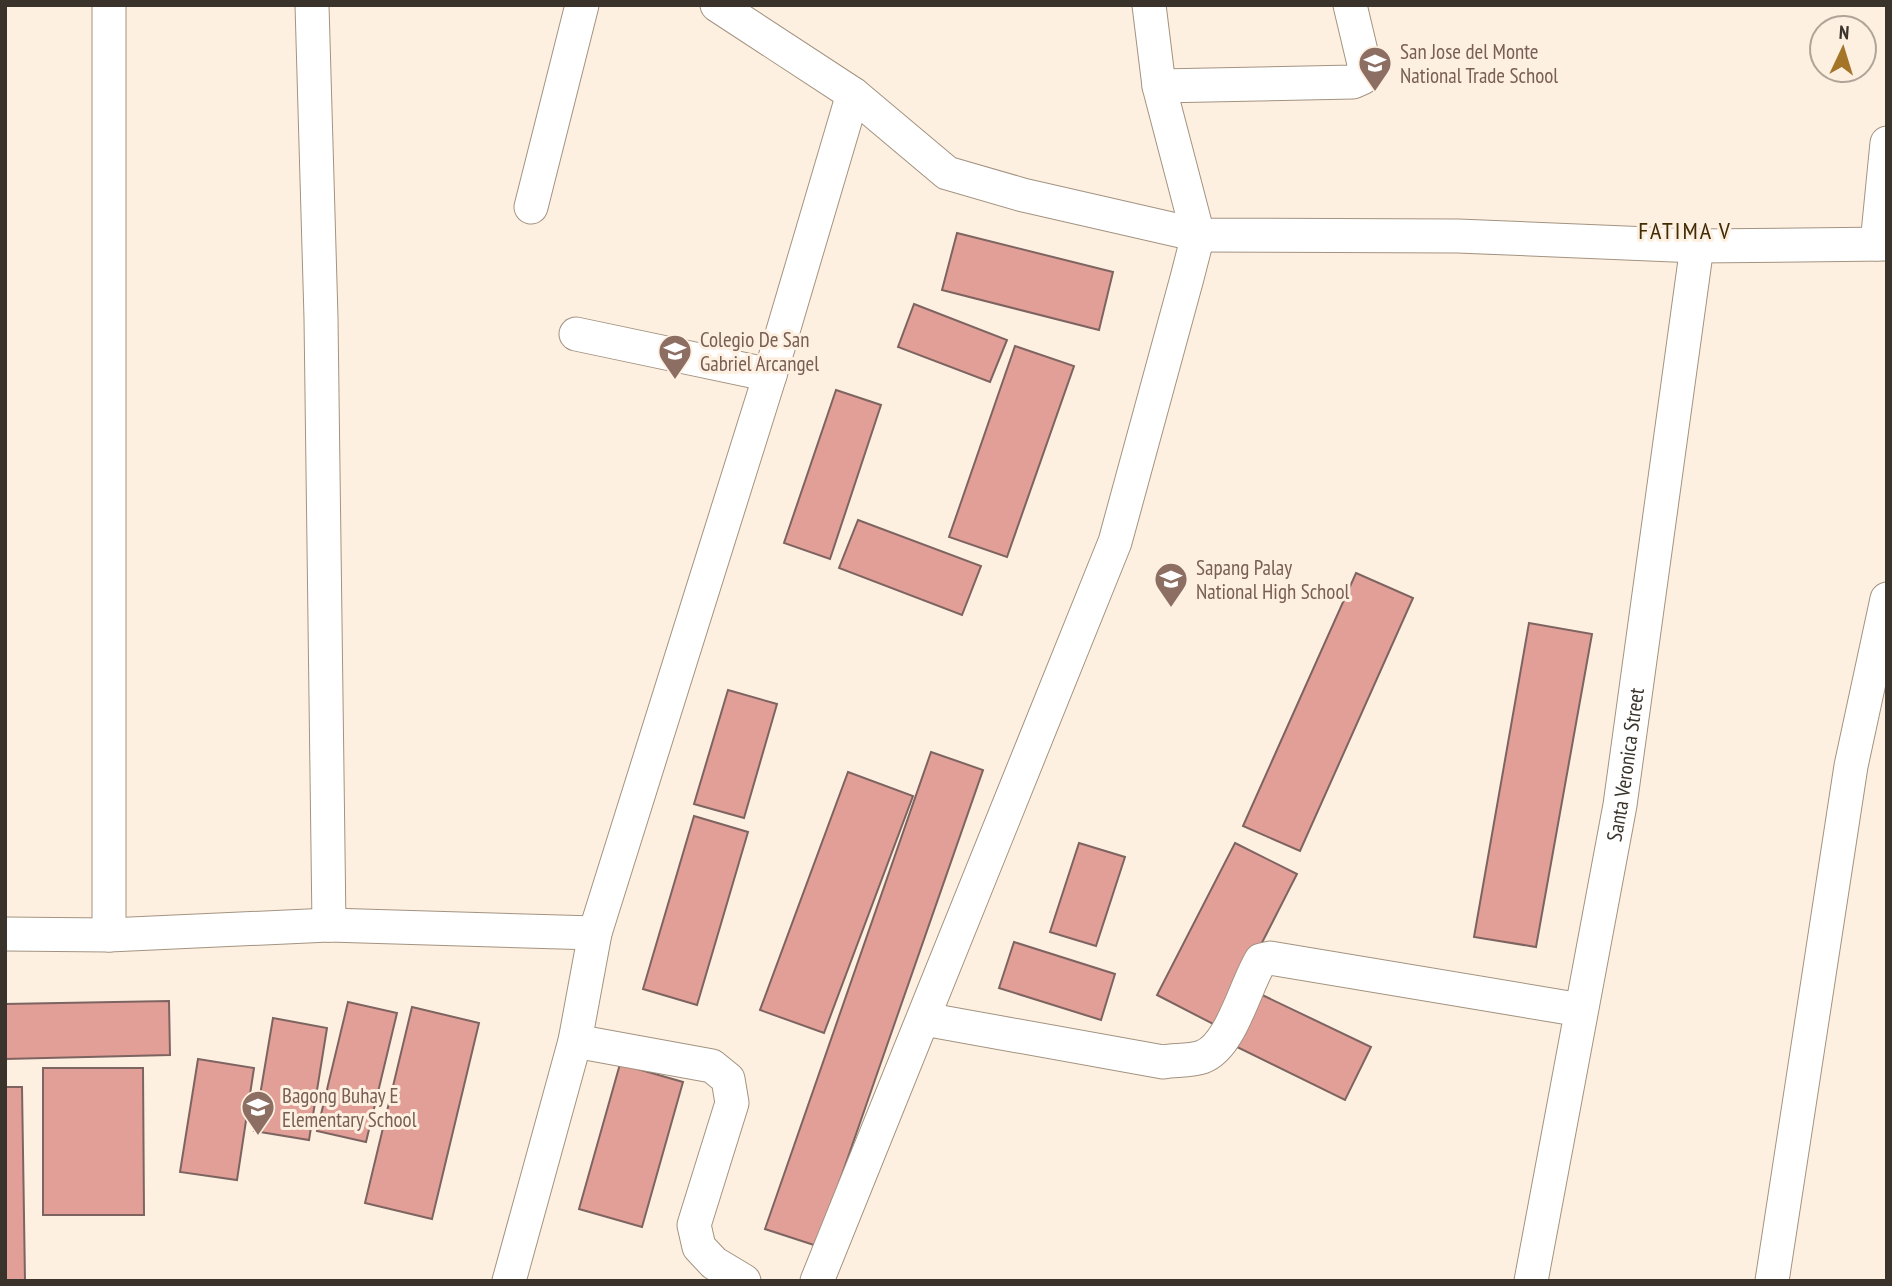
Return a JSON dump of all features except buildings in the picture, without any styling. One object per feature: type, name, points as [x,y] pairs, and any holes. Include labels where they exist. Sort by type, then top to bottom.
[{"type":"street","points":[[109,5],[109,935]]},
{"type":"street","points":[[312,5],[321,318],[329,925]]},
{"type":"street","points":[[531,207],[582,5]]},
{"type":"street","points":[[717,5],[853,94],[947,173],[1023,195],[1198,234],[1458,236],[1697,246],[1882,244],[1887,142]]},
{"type":"street","points":[[817,1281],[1115,542],[1198,234],[1159,86],[1149,5]]},
{"type":"street","points":[[1159,86],[1353,82],[1363,78],[1364,64],[1350,5]]},
{"type":"street","points":[[509,1281],[575,1041],[595,933],[770,375],[853,94]]},
{"type":"street","name":"Santa Veronica Street","points":[[1531,1281],[1620,806],[1697,246]]},
{"type":"street","points":[[576,334],[770,375]]},
{"type":"street","points":[[1772,1281],[1850,766],[1887,599]]},
{"type":"street","points":[[5,934],[109,935],[329,925],[595,933]]},
{"type":"street","points":[[924,1019],[1163,1062],[1202,1057],[1222,1044],[1253,973],[1261,960],[1270,958],[1581,1010]]},
{"type":"street","points":[[575,1041],[712,1066],[728,1079],[732,1103],[694,1225],[699,1247],[715,1263],[744,1281]]},
{"type":"place","name":"San Jose del Monte National Trade School","points":[[1375,93]]},
{"type":"place","name":"Colegio De San Gabriel Arcangel","points":[[675,381]]},
{"type":"place","name":"Sapang Palay National High School","points":[[1171,609]]},
{"type":"place","name":"Bagong Buhay E Elementary School","points":[[258,1137]]},
{"type":"district","name":"FATIMA V","points":[[1685,230]]}]
